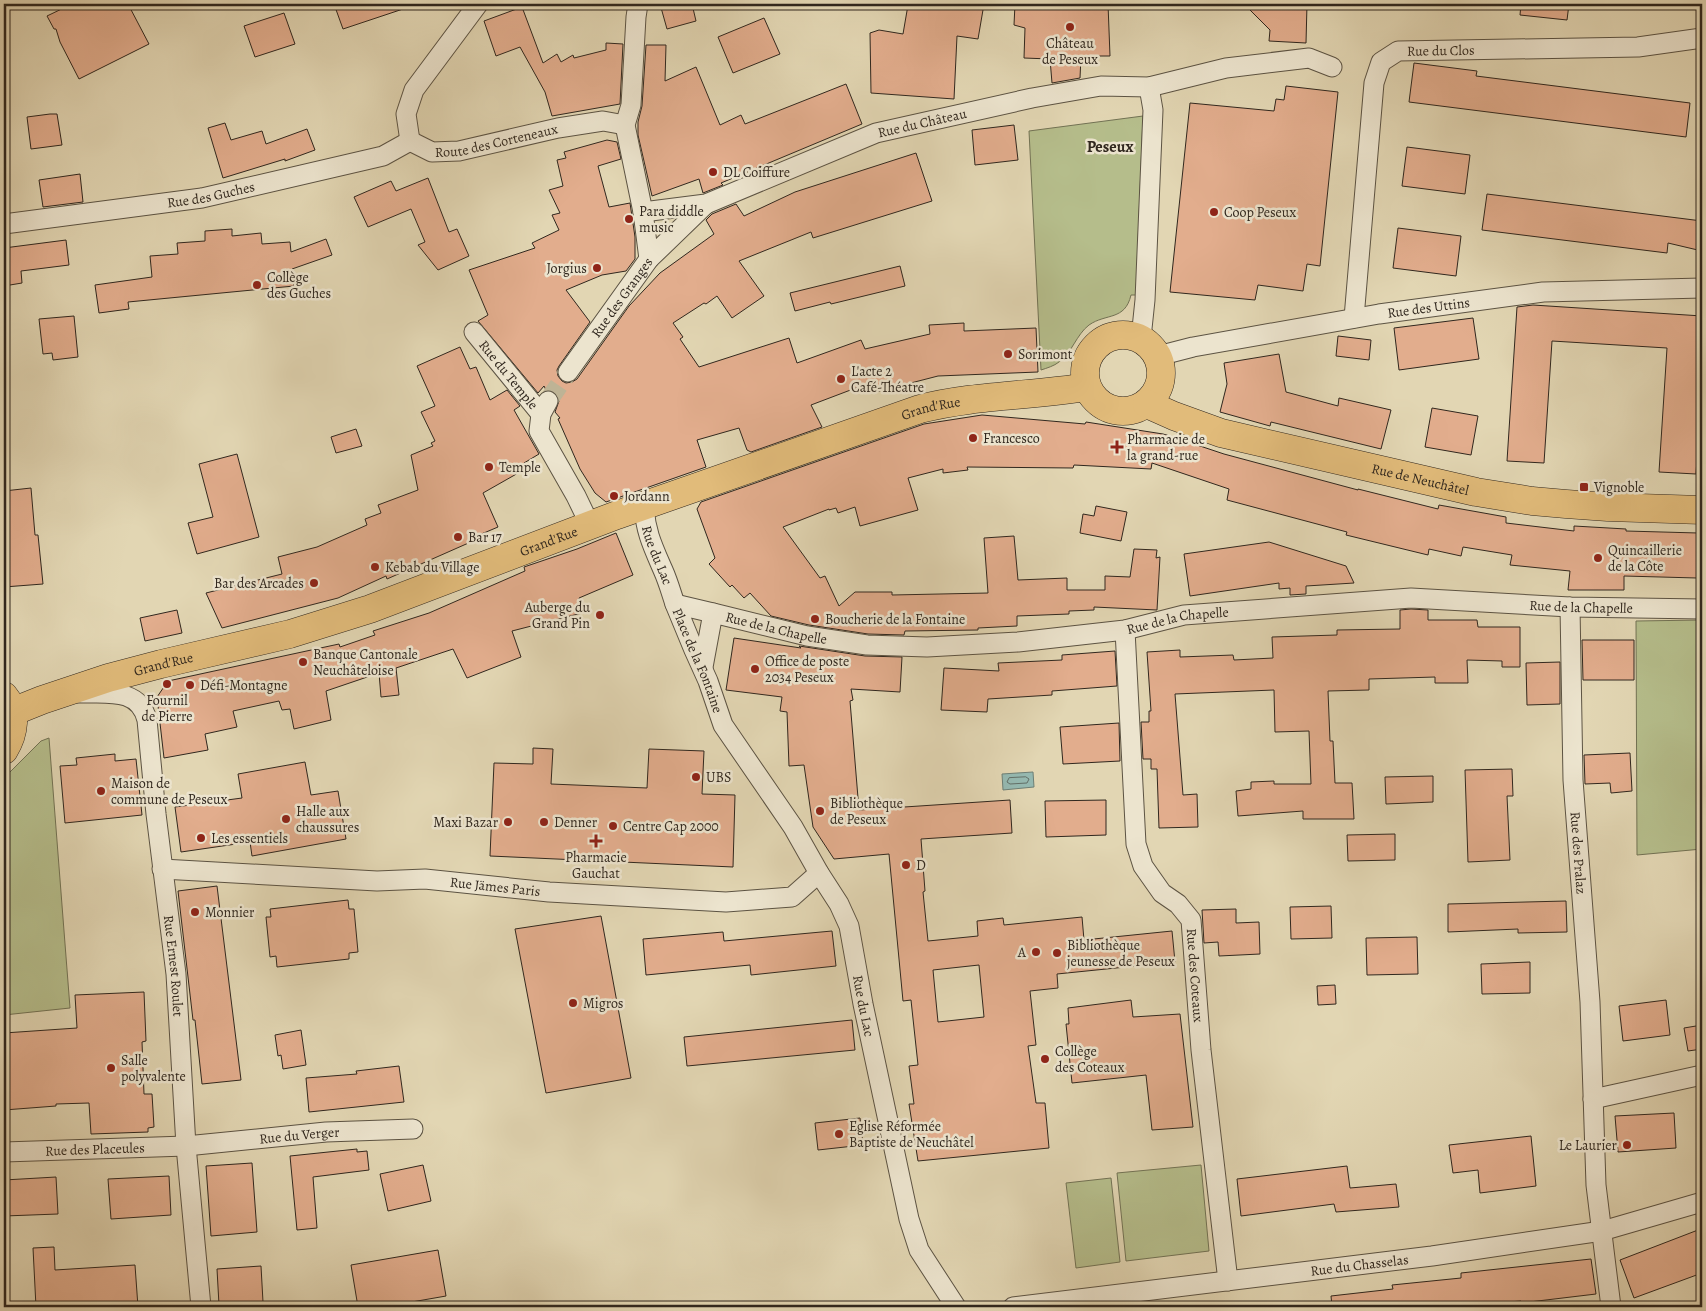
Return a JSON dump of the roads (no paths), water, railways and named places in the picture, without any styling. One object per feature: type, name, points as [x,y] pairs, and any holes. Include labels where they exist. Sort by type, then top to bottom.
[{"type":"main road","points":[[1123,334],[1150,347],[1162,369],[1161,382],[1156,394],[1147,404],[1130,410],[1113,410],[1102,405],[1093,397],[1087,387],[1084,375],[1086,362],[1091,351],[1100,342],[1111,336],[1123,334]]},
{"type":"main road","name":"Grand'Rue","points":[[8,704],[64,693],[108,678],[153,666],[281,636],[327,623],[377,606],[644,505],[929,407],[947,402],[1057,392],[1087,387]]},
{"type":"main road","name":"Rue de Neuchâtel","points":[[1147,404],[1220,433],[1476,492],[1532,501],[1591,506],[1702,510]]},
{"type":"main road","points":[[4,750],[11,739],[14,726],[8,704]]},
{"type":"street","points":[[410,141],[406,114],[414,90],[478,4]]},
{"type":"street","points":[[625,125],[631,105],[638,4]]},
{"type":"street","name":"Rue du Clos","points":[[1354,318],[1374,83],[1381,62],[1398,51],[1638,48],[1702,38]]},
{"type":"street","name":"Rue du Château","points":[[643,212],[706,204],[876,134],[1032,98],[1101,86],[1149,87],[1226,68],[1309,58],[1332,67]]},
{"type":"street","points":[[1149,87],[1153,110],[1145,300],[1150,347]]},
{"type":"street","name":"Route des Corteneaux","points":[[410,141],[432,152],[458,150],[558,128],[603,121],[625,125]]},
{"type":"street","name":"Rue des Granges","points":[[568,372],[649,259],[643,212],[625,125]]},
{"type":"street","name":"Rue des Guches","points":[[4,224],[202,198],[383,156],[410,141]]},
{"type":"street","name":"Rue du Château","points":[[649,259],[706,204]]},
{"type":"street","name":"Rue des Uttins","points":[[1150,347],[1193,347],[1354,318],[1543,292],[1702,288]]},
{"type":"street","name":"Rue du Temple","points":[[474,332],[545,408],[539,431],[576,496],[590,525]]},
{"type":"street","name":"Rue du Lac","points":[[644,505],[644,519],[648,536],[664,571],[675,604]]},
{"type":"street","name":"Rue de la Chapelle","points":[[703,667],[713,613],[806,636],[867,645],[927,647],[991,644],[1125,630],[1184,615],[1411,598],[1570,608],[1702,609]]},
{"type":"street","name":"Place de la Fontaine","points":[[675,604],[713,613]]},
{"type":"street","name":"Place de la Fontaine","points":[[675,604],[703,667],[723,725]]},
{"type":"street","name":"Rue des Pralaz","points":[[1570,608],[1573,780],[1590,1002],[1596,1185],[1611,1307]]},
{"type":"street","name":"Rue des Coteaux","points":[[1125,630],[1136,844],[1143,866],[1162,893],[1178,904],[1191,920],[1201,1050],[1228,1281]]},
{"type":"street","name":"Rue Ernest Roulet","points":[[64,693],[128,696],[142,706],[147,720],[162,869],[176,974],[186,1146],[201,1307]]},
{"type":"street","name":"Rue du Lac","points":[[723,725],[793,827],[839,904],[849,926],[863,1004],[909,1219],[919,1250],[956,1307]]},
{"type":"street","name":"Rue Jämes Paris","points":[[162,869],[377,881],[425,879],[549,892],[726,902],[792,897],[819,873]]},
{"type":"street","points":[[1593,1099],[1702,1075]]},
{"type":"street","name":"Rue du Verger","points":[[186,1146],[326,1132],[413,1129]]},
{"type":"street","name":"Rue des Placeules","points":[[4,1152],[186,1146]]},
{"type":"street","name":"Rue du Chasselas","points":[[1013,1307],[1432,1256],[1602,1231],[1702,1202]]},
{"type":"water","points":[[1033,772],[1034,787],[1003,790],[1002,774]]},
{"type":"tunnel","points":[[548,401],[568,372]]},
{"type":"place","name":"Château de Peseux","points":[[1070,27]]},
{"type":"place","name":"DL Coiffure","points":[[713,172]]},
{"type":"place","name":"Coop Peseux","points":[[1214,212]]},
{"type":"place","name":"Para diddle music","points":[[629,219]]},
{"type":"place","name":"Jorgius","points":[[597,268]]},
{"type":"place","name":"Collège des Guches","points":[[257,285]]},
{"type":"place","name":"Sorimont","points":[[1008,354]]},
{"type":"place","name":"L'acte 2 Café-Théatre","points":[[841,379]]},
{"type":"place","name":"Francesco","points":[[973,438]]},
{"type":"place","name":"Pharmacie de la grand-rue","points":[[1117,447]]},
{"type":"place","name":"Temple","points":[[489,467]]},
{"type":"place","name":"Vignoble","points":[[1584,487]]},
{"type":"place","name":"Jordann","points":[[614,496]]},
{"type":"place","name":"Bar 17","points":[[458,537]]},
{"type":"place","name":"Quincaillerie de la Côte","points":[[1598,558]]},
{"type":"place","name":"Kebab du Village","points":[[375,567]]},
{"type":"place","name":"Bar des Arcades","points":[[314,583]]},
{"type":"place","name":"Auberge du Grand Pin","points":[[600,615]]},
{"type":"place","name":"Boucherie de la Fontaine","points":[[815,619]]},
{"type":"place","name":"Banque Cantonale Neuchâteloise","points":[[303,662]]},
{"type":"place","name":"Office de poste 2034 Peseux","points":[[755,669]]},
{"type":"place","name":"Fournil de Pierre","points":[[167,684]]},
{"type":"place","name":"Défi-Montagne","points":[[190,685]]},
{"type":"place","name":"UBS","points":[[696,777]]},
{"type":"place","name":"Maison de commune de Peseux","points":[[101,791]]},
{"type":"place","name":"Bibliothèque de Peseux","points":[[820,811]]},
{"type":"place","name":"Halle aux chaussures","points":[[286,819]]},
{"type":"place","name":"Maxi Bazar","points":[[508,822]]},
{"type":"place","name":"Denner","points":[[544,822]]},
{"type":"place","name":"Centre Cap 2000","points":[[613,826]]},
{"type":"place","name":"Les essentiels","points":[[201,838]]},
{"type":"place","name":"Pharmacie Gauchat","points":[[596,841]]},
{"type":"place","name":"D","points":[[906,865]]},
{"type":"place","name":"Monnier","points":[[195,912]]},
{"type":"place","name":"A","points":[[1036,952]]},
{"type":"place","name":"Bibliothèque jeunesse de Peseux","points":[[1057,953]]},
{"type":"place","name":"Migros","points":[[573,1003]]},
{"type":"place","name":"Collège des Coteaux","points":[[1045,1059]]},
{"type":"place","name":"Salle polyvalente","points":[[111,1068]]},
{"type":"place","name":"Eglise Réformée Baptiste de Neuchâtel","points":[[839,1134]]},
{"type":"place","name":"Le Laurier","points":[[1627,1145]]},
{"type":"district","name":"Peseux","points":[[1110,146]]}]
